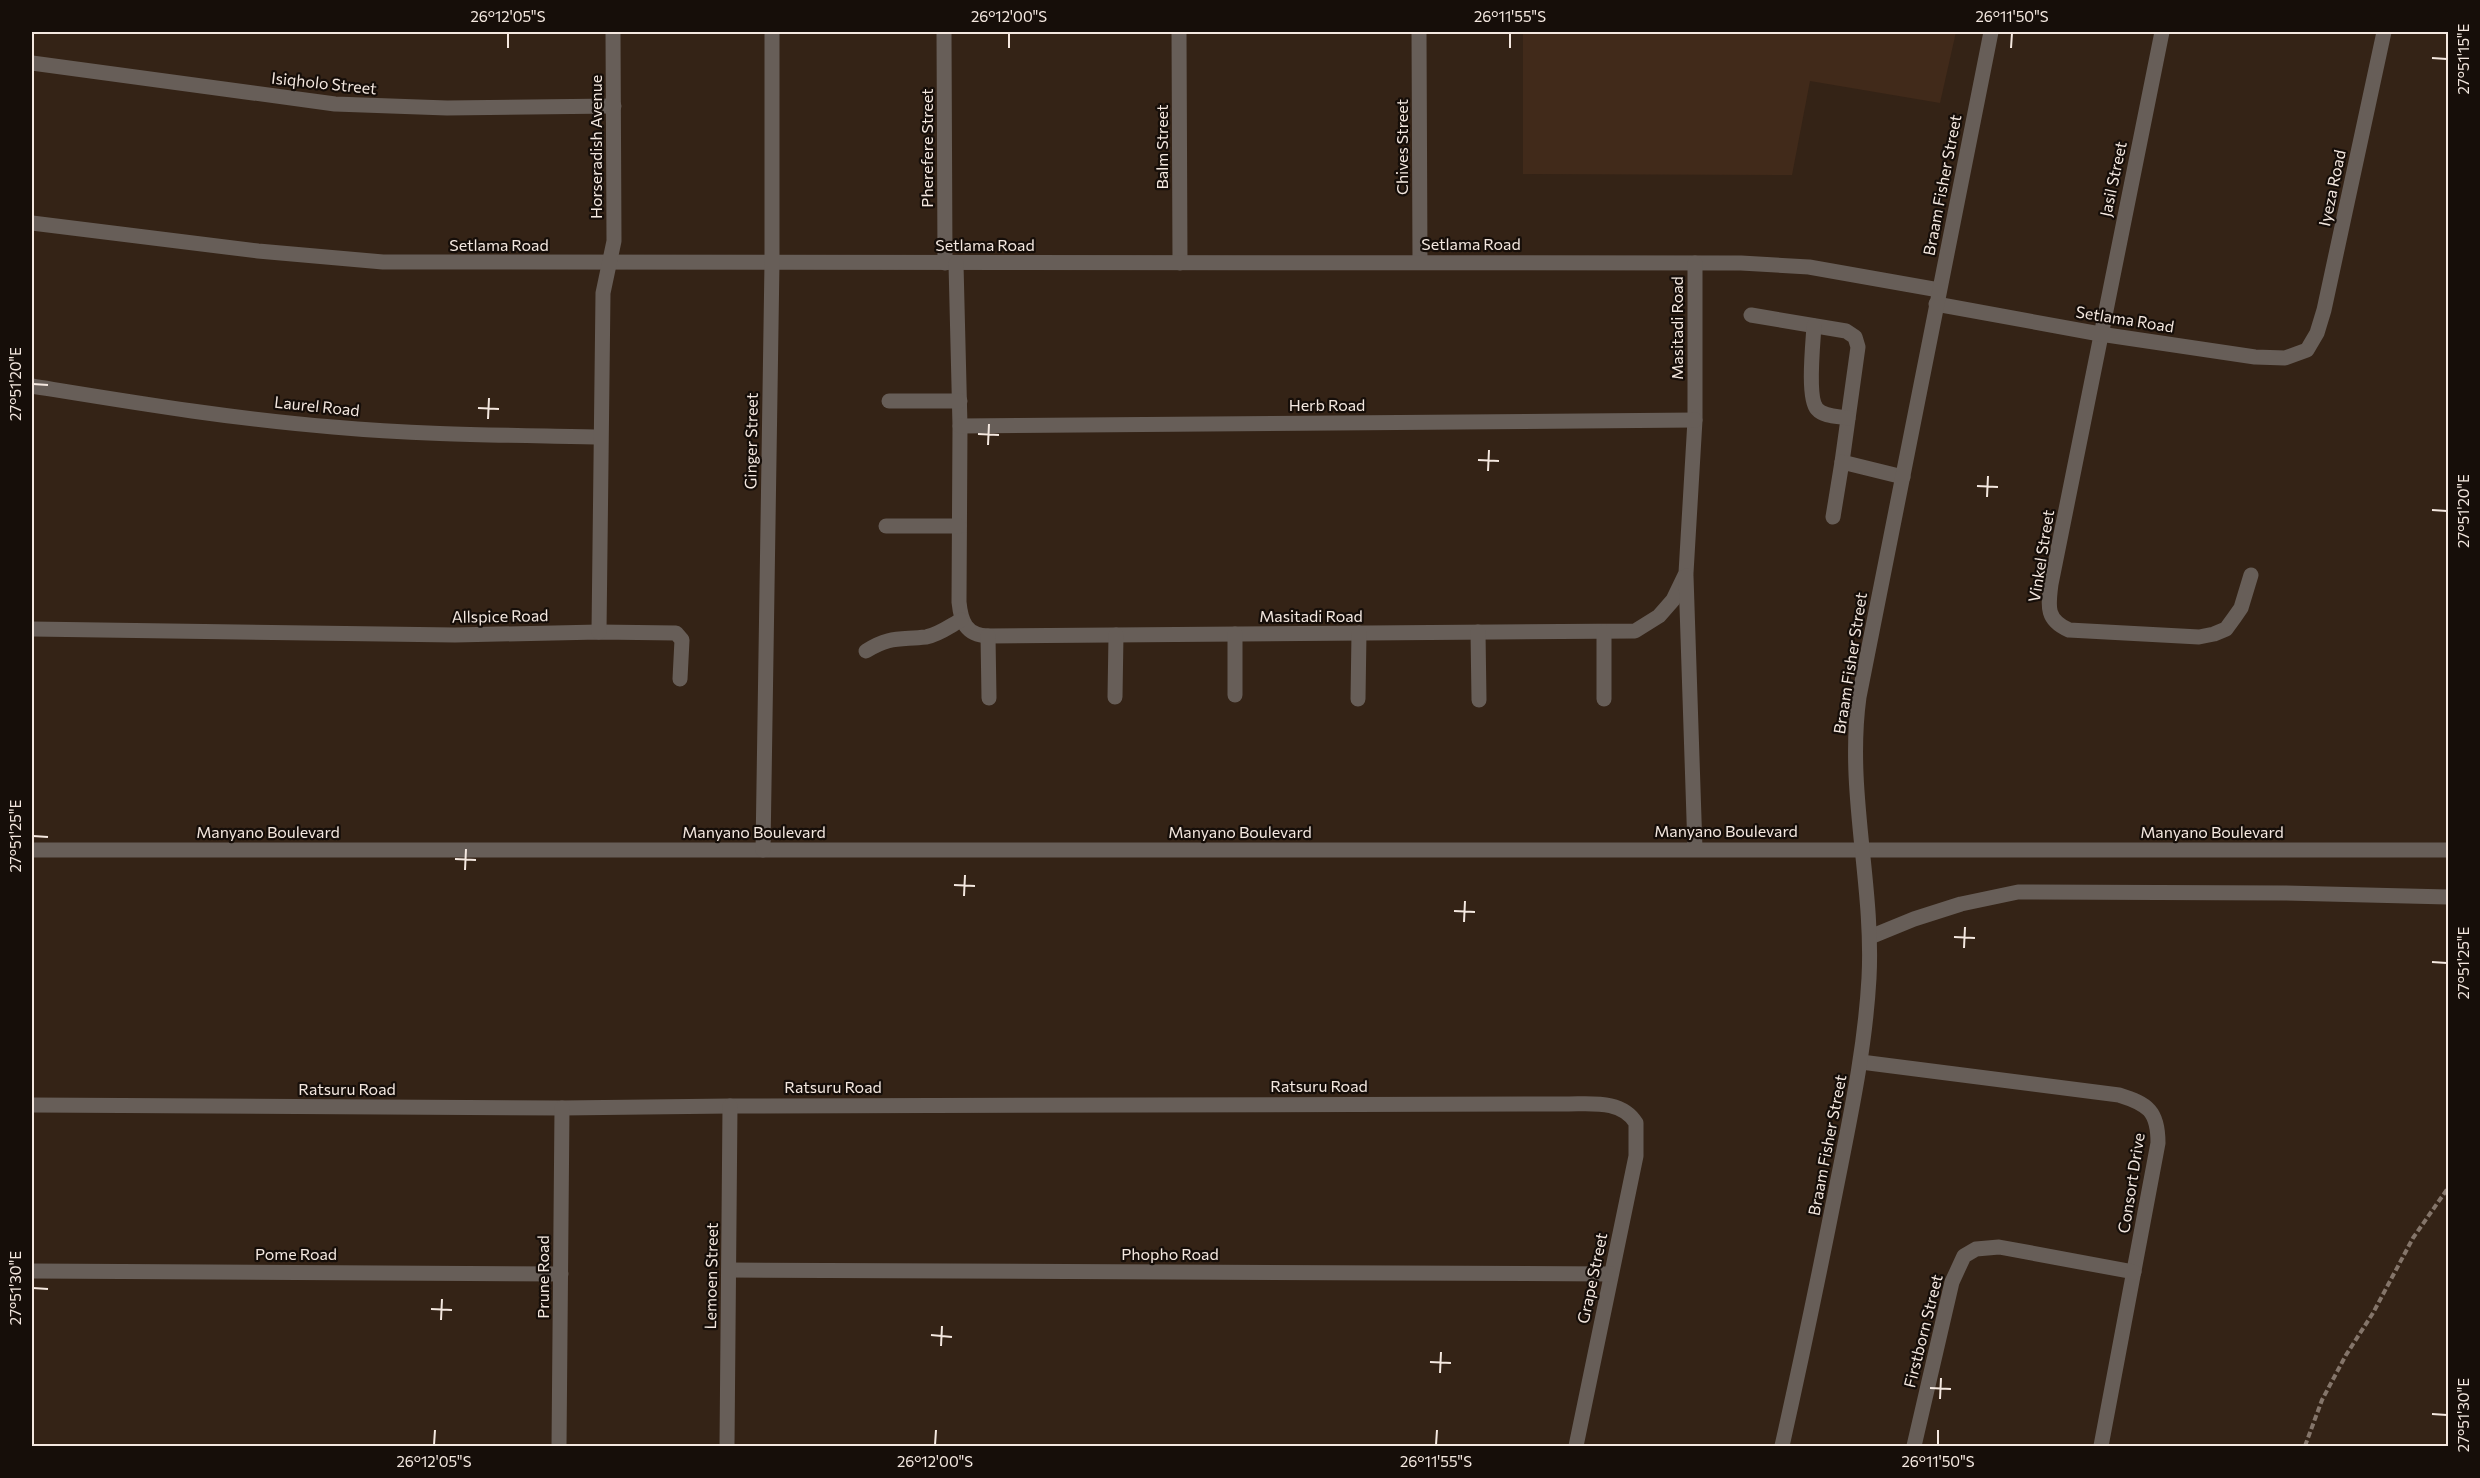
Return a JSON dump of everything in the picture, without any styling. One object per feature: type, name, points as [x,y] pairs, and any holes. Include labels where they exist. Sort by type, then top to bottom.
[{"type":"street","name":"Horseradish Avenue","points":[[609,262],[614,241],[613,32]]},
{"type":"street","name":"Ginger Street","points":[[763,850],[772,262],[772,32]]},
{"type":"street","name":"Pherefere Street","points":[[944,32],[951,264]]},
{"type":"street","name":"Balm Street","points":[[1179,32],[1180,263]]},
{"type":"street","name":"Chives Street","points":[[1419,32],[1420,262]]},
{"type":"street","name":"Braam Fisher Street","points":[[1782,1446],[1808,1330],[1861,1062],[1867,1015],[1870,937],[1855,785],[1855,726],[1991,32]]},
{"type":"street","name":"Jasil Street","points":[[2100,334],[2162,32]]},
{"type":"street","name":"Iyeza Road","points":[[2307,350],[2317,333],[2324,310],[2384,32]]},
{"type":"street","name":"Isiqholo Street","points":[[32,63],[143,80],[346,104],[447,108],[614,106]]},
{"type":"street","name":"Setlama Road","points":[[32,223],[342,260],[418,263],[1420,262],[1695,263],[1809,267],[2100,334],[2270,358],[2285,358],[2307,350]]},
{"type":"street","points":[[599,632],[603,293],[609,262]]},
{"type":"street","name":"Masitadi Road","points":[[961,620],[972,632],[988,636],[1635,631],[1659,616],[1673,600],[1686,573],[1695,420],[1695,263]]},
{"type":"street","points":[[866,651],[880,642],[902,637],[927,637],[961,620],[960,401],[951,264]]},
{"type":"street","points":[[1751,315],[1846,332],[1855,337],[1858,347],[1833,517]]},
{"type":"street","points":[[1814,326],[1812,396],[1815,408],[1823,414],[1848,418]]},
{"type":"street","name":"Vinkel Street","points":[[2100,334],[2051,584],[2051,616],[2057,625],[2069,630],[2199,637],[2226,629],[2241,608],[2251,575]]},
{"type":"street","name":"Laurel Road","points":[[32,386],[222,414],[332,427],[423,433],[600,437]]},
{"type":"street","points":[[889,401],[960,401]]},
{"type":"street","name":"Herb Road","points":[[960,426],[1695,420]]},
{"type":"street","points":[[1842,462],[1902,477]]},
{"type":"street","points":[[886,526],[959,526]]},
{"type":"street","points":[[1686,573],[1695,849]]},
{"type":"street","name":"Allspice Road","points":[[32,629],[455,635],[676,633],[682,640],[680,678]]},
{"type":"street","points":[[1478,632],[1479,700]]},
{"type":"street","points":[[1604,632],[1604,699]]},
{"type":"street","points":[[1358,699],[1359,633]]},
{"type":"street","points":[[1235,634],[1235,695]]},
{"type":"street","points":[[1115,697],[1116,635]]},
{"type":"street","points":[[988,636],[989,698]]},
{"type":"street","name":"Manyano Boulevard","points":[[32,850],[2448,850]]},
{"type":"street","points":[[1870,937],[1914,919],[1961,904],[2018,892],[2285,893],[2448,897]]},
{"type":"street","name":"Consort Drive","points":[[1861,1062],[2119,1095],[2146,1106],[2154,1115],[2158,1127],[2158,1143],[2101,1446]]},
{"type":"street","name":"Ratsuru Road","points":[[32,1105],[562,1108],[1569,1104],[1615,1107],[1632,1117]]},
{"type":"street","name":"Lemoen Street","points":[[727,1446],[730,1106]]},
{"type":"street","name":"Prune Road","points":[[559,1446],[562,1108]]},
{"type":"street","name":"Grape Street","points":[[1576,1446],[1636,1156],[1637,1132],[1632,1117]]},
{"type":"street","name":"Firstborn Street","points":[[1914,1446],[1952,1282],[1965,1256],[1976,1249],[1999,1247],[2134,1272]]},
{"type":"street","name":"Phopho Road","points":[[729,1270],[1611,1274]]},
{"type":"street","name":"Pome Road","points":[[32,1271],[561,1274]]},
{"type":"path","points":[[2305,1446],[2322,1400],[2346,1355],[2373,1313],[2414,1238],[2448,1188]]},
{"type":"shaded area","points":[[1523,32],[1956,32],[1940,103],[1810,81],[1792,175],[1523,174]]}]
